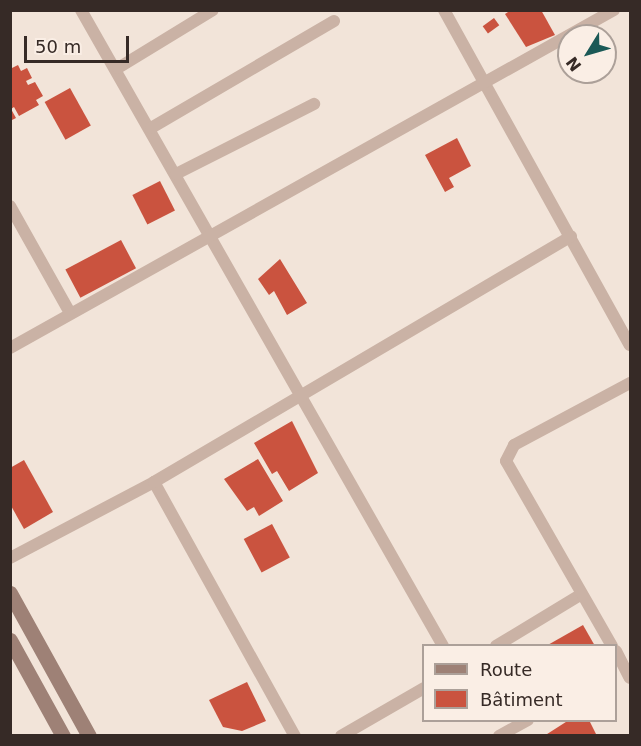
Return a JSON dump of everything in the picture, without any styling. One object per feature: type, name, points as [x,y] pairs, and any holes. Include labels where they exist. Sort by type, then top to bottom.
[{"type":"main road","points":[[10,593],[89,735]]},
{"type":"main road","points":[[10,640],[63,735]]},
{"type":"street","points":[[81,10],[118,68],[442,644]]},
{"type":"street","points":[[118,68],[213,10]]},
{"type":"street","points":[[444,10],[486,81],[630,345]]},
{"type":"street","points":[[10,348],[615,10]]},
{"type":"street","points":[[151,128],[334,21]]},
{"type":"street","points":[[177,174],[314,104]]},
{"type":"street","points":[[10,206],[70,313]]},
{"type":"street","points":[[10,558],[154,482],[571,236]]},
{"type":"street","points":[[611,644],[506,461],[507,452],[630,383]]},
{"type":"street","points":[[154,482],[295,735]]},
{"type":"street","points":[[498,644],[582,594]]},
{"type":"street","points":[[617,655],[626,672]]},
{"type":"street","points":[[341,735],[422,689]]},
{"type":"street","points":[[499,735],[524,722]]},
{"type":"building","points":[[511,10],[541,10],[555,35],[526,47],[505,14]]},
{"type":"building","points":[[494,18],[499,25],[488,34],[483,26]]},
{"type":"building","points":[[18,65],[21,71],[27,68],[32,78],[26,81],[28,85],[35,82],[43,96],[36,100],[39,105],[19,116],[14,107],[11,109],[16,118],[10,121],[10,69]]},
{"type":"building","points":[[70,88],[91,126],[65,140],[45,102]]},
{"type":"building","points":[[457,138],[471,166],[449,178],[454,187],[445,192],[425,155]]},
{"type":"building","points":[[160,181],[175,210],[147,224],[132,195]]},
{"type":"building","points":[[121,240],[136,268],[80,298],[65,270]]},
{"type":"building","points":[[280,259],[307,303],[287,315],[274,291],[269,295],[258,279]]},
{"type":"building","points":[[292,421],[318,473],[289,491],[277,471],[272,474],[254,443]]},
{"type":"building","points":[[258,459],[283,501],[259,516],[254,507],[247,511],[224,479]]},
{"type":"building","points":[[24,460],[53,512],[24,529],[10,504],[10,468]]},
{"type":"building","points":[[272,524],[290,558],[262,573],[244,539]]},
{"type":"building","points":[[583,625],[594,644],[550,644]]},
{"type":"building","points":[[247,682],[266,721],[242,731],[223,727],[209,700]]},
{"type":"building","points":[[566,722],[590,722],[597,736],[544,736]]}]
